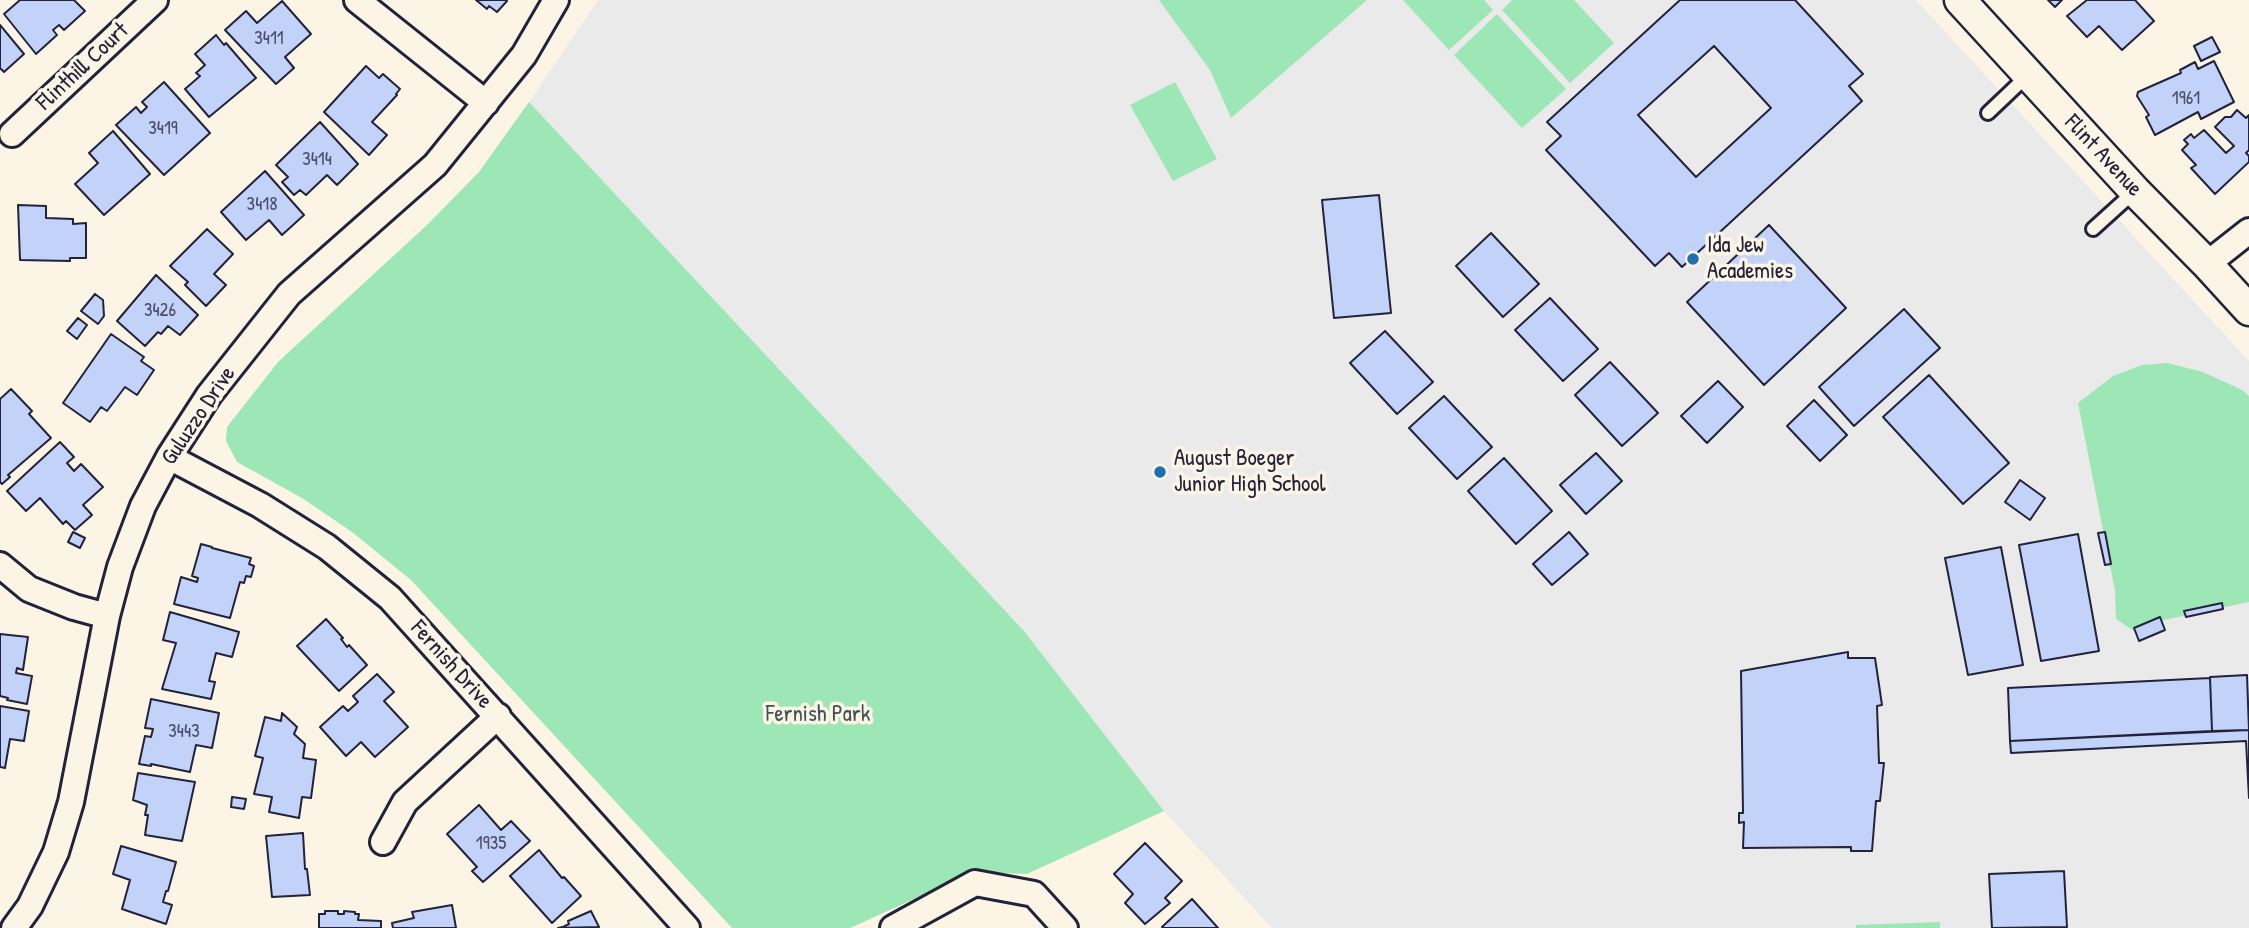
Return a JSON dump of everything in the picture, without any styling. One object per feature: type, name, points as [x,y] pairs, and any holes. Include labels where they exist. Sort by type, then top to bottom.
[{"type":"street","name":"Flinthill Court","points":[[12,134],[155,0]]},
{"type":"street","points":[[357,0],[486,103]]},
{"type":"street","name":"Guluzzo Drive","points":[[14,928],[30,906],[56,852],[71,802],[107,616],[120,567],[143,506],[169,457],[209,395],[289,294],[435,165],[524,55],[556,0]]},
{"type":"street","name":"Flint Avenue","points":[[1960,0],[2135,191],[2249,310]]},
{"type":"street","points":[[2207,264],[2249,231]]},
{"type":"street","name":"Fernish Drive","points":[[169,457],[260,506],[327,547],[390,598],[687,928]]},
{"type":"street","points":[[0,565],[29,589],[74,607],[107,616]]},
{"type":"street","points":[[383,842],[405,802],[498,716]]},
{"type":"street","points":[[893,928],[975,883],[1034,894],[1065,928]]},
{"type":"lane","points":[[1988,113],[2029,75]]},
{"type":"lane","points":[[2093,229],[2135,191]]},
{"type":"shaded area","name":"August Boeger Junior High School","points":[[598,0],[1916,0],[2249,361],[2249,928],[1272,928],[1164,811],[1024,631],[529,102]]},
{"type":"green space","points":[[1159,0],[1367,0],[1231,118],[1210,70]]},
{"type":"green space","points":[[1403,0],[1484,0],[1493,10],[1449,50]]},
{"type":"green space","points":[[1512,0],[1574,0],[1614,43],[1570,83],[1502,10]]},
{"type":"green space","points":[[1497,14],[1566,89],[1522,128],[1454,55]]},
{"type":"green space","points":[[1175,82],[1217,159],[1173,181],[1130,105]]},
{"type":"green space","name":"Fernish Park","points":[[529,102],[1024,631],[1164,811],[1027,874],[999,873],[975,878],[957,886],[943,886],[850,928],[732,928],[411,580],[352,532],[302,498],[237,462],[226,441],[227,427],[278,362],[427,225],[479,172]]},
{"type":"green space","points":[[2167,363],[2203,372],[2249,396],[2249,602],[2159,621],[2134,631],[2116,619],[2115,591],[2078,403],[2113,376],[2142,365]]},
{"type":"green space","points":[[1940,922],[1940,928],[1856,928],[1856,925]]},
{"type":"building","points":[[20,0],[74,0],[85,11],[64,30],[59,25],[53,30],[57,35],[36,54],[4,14]]},
{"type":"building","points":[[476,0],[507,1],[497,12],[489,6],[487,9]]},
{"type":"building","points":[[1680,0],[1795,0],[1863,74],[1849,86],[1862,101],[1682,267],[1669,253],[1655,266],[1546,150],[1561,136],[1547,122]],"holes":[[[1714,46],[1771,108],[1696,177],[1638,115]]]},
{"type":"building","points":[[2048,0],[2062,0],[2055,7]]},
{"type":"building","points":[[2087,0],[2135,0],[2154,21],[2122,50],[2099,26],[2087,37],[2067,16]]},
{"type":"building","points":[[282,1],[311,34],[285,57],[294,68],[276,84],[225,30],[246,11],[257,23]]},
{"type":"building","points":[[0,25],[24,54],[4,72],[0,68]]},
{"type":"building","points":[[216,35],[256,78],[209,117],[185,89],[200,76],[196,73],[205,65],[195,54]]},
{"type":"building","points":[[2212,37],[2220,52],[2201,61],[2194,46]]},
{"type":"building","points":[[2214,61],[2234,102],[2201,119],[2198,112],[2155,135],[2146,117],[2149,115],[2137,96],[2138,92],[2181,73],[2180,70],[2195,62],[2198,69]]},
{"type":"building","points":[[366,66],[379,78],[383,74],[400,89],[372,122],[387,135],[369,155],[324,112]]},
{"type":"building","points":[[164,82],[210,133],[164,175],[116,125],[136,107],[141,113],[147,107],[142,102]]},
{"type":"building","points":[[2237,110],[2246,118],[2249,115],[2249,150],[2246,153],[2249,162],[2215,194],[2191,168],[2196,165],[2182,150],[2188,144],[2184,140],[2191,134],[2194,138],[2204,130],[2226,153],[2234,146],[2215,127]]},
{"type":"building","points":[[320,122],[358,164],[337,185],[327,175],[306,195],[300,190],[294,195],[282,182],[288,177],[276,165]]},
{"type":"building","points":[[113,131],[150,174],[104,215],[75,184],[98,163],[89,153]]},
{"type":"building","points":[[265,171],[304,215],[282,235],[269,220],[246,240],[221,212]]},
{"type":"building","points":[[1379,195],[1391,313],[1334,318],[1322,200]]},
{"type":"building","points":[[18,205],[46,206],[46,218],[73,219],[73,224],[86,223],[86,258],[70,258],[70,261],[20,260]]},
{"type":"building","points":[[1769,225],[1846,308],[1764,385],[1687,302]]},
{"type":"building","points":[[207,229],[233,254],[214,274],[226,285],[206,306],[185,285],[188,282],[170,266]]},
{"type":"building","points":[[1491,233],[1539,284],[1503,317],[1456,266]]},
{"type":"building","points":[[156,275],[198,315],[180,335],[168,326],[145,346],[117,321]]},
{"type":"building","points":[[95,294],[103,300],[104,316],[98,324],[81,311]]},
{"type":"building","points":[[1550,298],[1598,349],[1563,381],[1515,330]]},
{"type":"building","points":[[1904,309],[1940,348],[1854,426],[1819,387]]},
{"type":"building","points":[[78,318],[87,325],[77,339],[67,331]]},
{"type":"building","points":[[1385,331],[1433,382],[1397,414],[1350,363]]},
{"type":"building","points":[[111,334],[144,357],[141,361],[154,370],[137,395],[125,387],[107,411],[101,407],[90,422],[63,403]]},
{"type":"building","points":[[1610,362],[1658,413],[1622,446],[1575,395]]},
{"type":"building","points":[[1929,375],[2009,463],[1963,504],[1883,417]]},
{"type":"building","points":[[1718,381],[1743,407],[1707,443],[1681,416]]},
{"type":"building","points":[[11,389],[32,411],[29,414],[51,438],[8,475],[10,477],[2,484],[0,399]]},
{"type":"building","points":[[1444,396],[1492,447],[1457,479],[1409,428]]},
{"type":"building","points":[[1814,400],[1847,435],[1820,461],[1787,426]]},
{"type":"building","points":[[60,442],[74,457],[67,463],[74,471],[81,464],[103,487],[83,505],[92,515],[75,530],[66,521],[63,524],[40,498],[26,511],[7,491]]},
{"type":"building","points":[[1596,453],[1622,481],[1586,514],[1560,485]]},
{"type":"building","points":[[1504,458],[1552,511],[1516,544],[1468,491]]},
{"type":"building","points":[[2020,480],[2045,498],[2030,520],[2005,502]]},
{"type":"building","points":[[73,532],[85,538],[80,548],[68,542]]},
{"type":"building","points":[[1569,532],[1588,554],[1552,585],[1533,564]]},
{"type":"building","points":[[2105,532],[2111,564],[2105,565],[2098,533]]},
{"type":"building","points":[[2078,534],[2099,651],[2041,661],[2019,545]]},
{"type":"building","points":[[201,544],[251,558],[249,564],[254,566],[251,577],[246,576],[244,583],[240,582],[230,618],[174,604],[181,577],[197,582],[198,578],[192,576]]},
{"type":"building","points":[[2001,547],[2023,665],[1968,675],[1945,558]]},
{"type":"building","points":[[2222,603],[2223,609],[2186,617],[2184,611]]},
{"type":"building","points":[[170,612],[239,632],[232,657],[216,653],[209,681],[215,682],[211,699],[162,689],[176,643],[163,640]]},
{"type":"building","points":[[2160,617],[2165,630],[2139,641],[2134,628]]},
{"type":"building","points":[[326,619],[343,638],[341,639],[347,647],[349,645],[367,665],[339,691],[297,646]]},
{"type":"building","points":[[0,634],[28,637],[23,670],[17,668],[16,673],[32,676],[27,704],[0,696]]},
{"type":"building","points":[[1848,652],[1848,658],[1875,658],[1882,705],[1877,706],[1879,763],[1884,763],[1880,801],[1876,801],[1872,851],[1851,851],[1851,847],[1743,848],[1744,822],[1739,823],[1739,813],[1743,813],[1741,671]]},
{"type":"building","points":[[377,674],[394,692],[384,701],[408,727],[375,757],[361,742],[346,756],[320,727],[343,706],[348,711],[358,702],[353,696]]},
{"type":"building","points":[[2247,675],[2249,730],[2212,731],[2210,677]]},
{"type":"building","points":[[2210,678],[2212,731],[2010,741],[2008,688]]},
{"type":"building","points":[[151,699],[219,713],[212,748],[196,745],[190,772],[139,764],[145,736],[151,737],[153,729],[145,728]]},
{"type":"building","points":[[0,706],[29,711],[24,741],[10,739],[5,768],[0,767]]},
{"type":"building","points":[[282,713],[297,727],[294,734],[305,744],[303,758],[316,760],[311,798],[302,797],[299,818],[269,812],[272,797],[254,794],[263,758],[255,756],[265,717],[281,721]]},
{"type":"building","points":[[2249,730],[2249,798],[2246,741],[2011,753],[2010,741]]},
{"type":"building","points":[[138,773],[195,782],[182,841],[145,835],[147,805],[133,800]]},
{"type":"building","points":[[232,797],[246,799],[244,809],[231,807]]},
{"type":"building","points":[[479,805],[501,830],[511,821],[530,841],[483,882],[472,871],[477,867],[447,834]]},
{"type":"building","points":[[303,833],[310,895],[272,897],[266,836]]},
{"type":"building","points":[[1145,843],[1182,881],[1165,898],[1170,903],[1145,924],[1125,903],[1133,894],[1114,874]]},
{"type":"building","points":[[121,846],[176,862],[163,902],[172,905],[166,924],[122,909],[130,880],[113,874]]},
{"type":"building","points":[[539,850],[581,896],[552,923],[510,876]]},
{"type":"building","points":[[2064,871],[2067,927],[1992,928],[1989,874]]},
{"type":"building","points":[[1192,899],[1218,928],[1162,927]]},
{"type":"building","points":[[452,905],[456,928],[393,928],[392,923],[414,918],[412,912]]},
{"type":"building","points":[[325,911],[338,911],[338,914],[344,914],[344,911],[355,912],[359,914],[358,920],[381,921],[381,928],[319,928],[319,914],[325,914]]},
{"type":"building","points":[[591,911],[599,927],[558,928],[569,924],[568,921]]},
{"type":"place","name":"Ida Jew Academies","points":[[1693,259]]},
{"type":"place","name":"August Boeger Junior High School","points":[[1160,472]]}]
